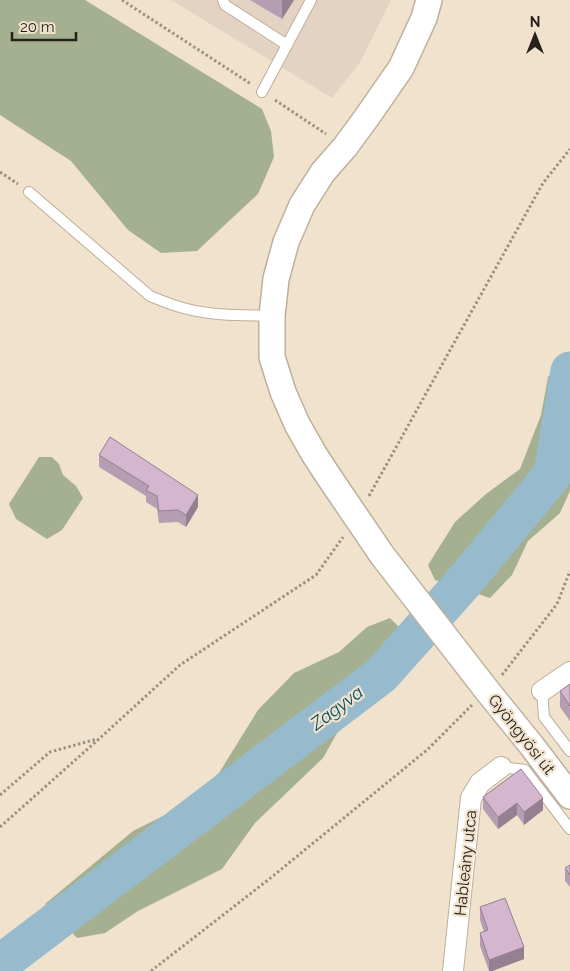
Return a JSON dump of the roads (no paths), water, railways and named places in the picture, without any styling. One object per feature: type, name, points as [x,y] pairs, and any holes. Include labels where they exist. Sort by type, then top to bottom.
[{"type":"street","name":"Gyöngyösi út","points":[[429,0],[424,18],[401,68],[385,93],[323,172],[302,205],[286,242],[276,279],[272,316],[272,357],[283,392],[297,424],[314,454],[382,555],[570,796]]},
{"type":"street","points":[[542,691],[570,672]]},
{"type":"street","name":"Hableány utca","points":[[454,971],[471,798],[480,783],[501,767]]},
{"type":"lane","points":[[222,0],[225,4],[286,45]]},
{"type":"lane","points":[[262,92],[311,0]]},
{"type":"lane","points":[[29,192],[150,296],[177,306],[208,313],[272,316]]},
{"type":"lane","points":[[542,691],[544,717],[570,750]]},
{"type":"lane","points":[[501,767],[525,770],[570,829]]},
{"type":"waterway","name":"Zagyva","points":[[0,964],[381,675],[463,583],[553,474],[570,371]]}]
